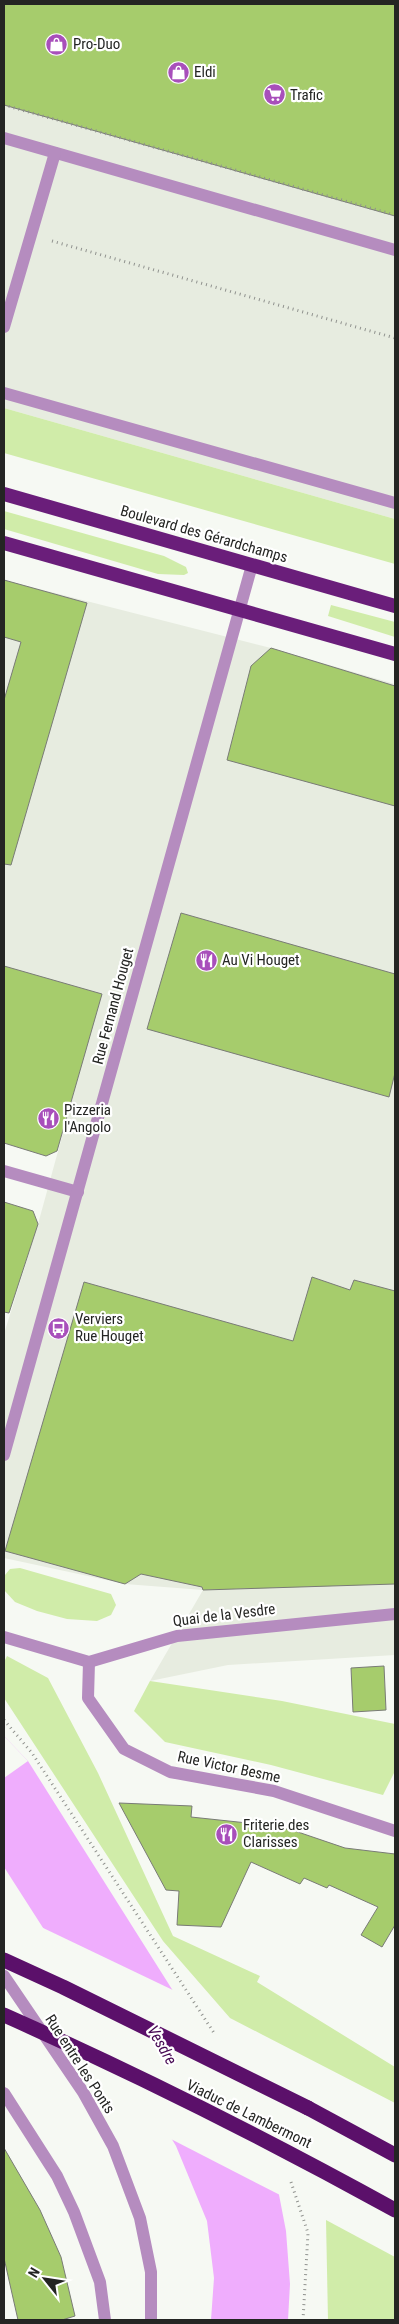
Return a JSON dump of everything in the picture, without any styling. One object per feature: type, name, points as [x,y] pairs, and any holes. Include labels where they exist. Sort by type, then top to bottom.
[{"type":"highway","name":"Boulevard des Gérardchamps","points":[[4,494],[395,606]]},
{"type":"highway","points":[[4,543],[395,654]]},
{"type":"highway","name":"Viaduc de Lambermont","points":[[4,1960],[63,1987],[308,2108],[395,2155]]},
{"type":"highway","name":"Viaduc de Lambermont","points":[[4,2015],[67,2043],[317,2167],[395,2210]]},
{"type":"street","points":[[4,138],[395,250]]},
{"type":"street","points":[[4,327],[7,301],[30,235],[55,153]]},
{"type":"street","points":[[4,393],[395,504]]},
{"type":"street","name":"Rue Fernand Houget","points":[[4,1454],[252,565]]},
{"type":"street","points":[[4,1171],[78,1192]]},
{"type":"street","name":"Quai de la Vesdre","points":[[89,1662],[177,1636],[395,1614]]},
{"type":"street","points":[[4,1637],[89,1662]]},
{"type":"street","name":"Rue Victor Besme","points":[[89,1662],[88,1698],[124,1749],[170,1772],[274,1791],[395,1831]]},
{"type":"street","name":"Rue entre les Ponts","points":[[4,1976],[83,2092],[113,2146],[140,2218],[151,2272],[151,2320]]},
{"type":"street","points":[[4,2093],[57,2176],[74,2212],[100,2282],[105,2320]]},
{"type":"path","points":[[4,105],[395,215]]},
{"type":"path","points":[[64,130],[65,123]]},
{"type":"path","points":[[139,151],[140,144]]},
{"type":"path","points":[[215,173],[218,165]]},
{"type":"path","points":[[289,194],[291,186]]},
{"type":"path","points":[[363,214],[365,207]]},
{"type":"path","points":[[30,235],[395,338]]},
{"type":"path","points":[[4,1720],[32,1753],[148,1930]]},
{"type":"path","points":[[303,2320],[308,2233]]},
{"type":"shaded area","points":[[4,4],[395,4],[395,519],[4,408]]},
{"type":"shaded area","points":[[4,580],[271,648],[395,684],[395,1655],[228,1665],[150,1681],[203,1590],[125,1584],[4,1558],[4,1334],[38,1224],[82,1064],[26,1058],[4,1050]]},
{"type":"green space","points":[[4,408],[395,519],[395,564],[4,453]]},
{"type":"green space","points":[[4,511],[164,556],[186,567],[188,573],[184,575],[158,574],[4,529]]},
{"type":"green space","points":[[331,605],[395,622],[395,637],[328,616]]},
{"type":"green space","points":[[20,1568],[111,1594],[116,1605],[111,1615],[97,1621],[67,1619],[37,1611],[15,1602],[4,1590],[5,1575],[10,1569]]},
{"type":"green space","points":[[7,1656],[48,1678],[98,1773],[173,1936],[260,1976],[257,1982],[395,2067],[395,2103],[230,2018],[163,1941],[4,1698],[4,1662]]},
{"type":"green space","points":[[150,1681],[282,1701],[395,1724],[395,1771],[383,1795],[271,1765],[165,1742],[134,1711]]},
{"type":"green space","points":[[326,2220],[395,2257],[395,2320],[328,2320]]},
{"type":"water","name":"Vesdre","points":[[4,1736],[28,1761],[269,2143],[286,2231],[290,2284],[288,2320],[211,2320],[214,2278],[207,2221],[176,2146],[54,1945],[4,1867]]},
{"type":"pier","points":[[4,1736],[28,1761],[4,1778]]},
{"type":"pier","points":[[39,1926],[177,1992],[271,2142],[282,2196],[167,2137]]},
{"type":"building","points":[[4,4],[395,4],[395,216],[4,105]]},
{"type":"building","points":[[4,580],[87,603],[11,865],[4,864],[4,700],[21,642],[4,637]]},
{"type":"building","points":[[271,648],[395,686],[395,806],[227,760],[251,666]]},
{"type":"building","points":[[181,913],[395,974],[395,1073],[389,1097],[147,1029]]},
{"type":"building","points":[[4,966],[102,994],[57,1151],[46,1156],[4,1143]]},
{"type":"building","points":[[4,1202],[33,1211],[38,1224],[9,1313],[4,1312]]},
{"type":"building","points":[[312,1277],[350,1290],[354,1280],[395,1291],[395,1584],[203,1590],[202,1587],[141,1574],[125,1584],[5,1551],[84,1282],[293,1341]]},
{"type":"building","points":[[384,1666],[386,1710],[353,1712],[351,1668]]},
{"type":"building","points":[[119,1803],[192,1806],[191,1817],[266,1825],[292,1830],[345,1848],[395,1854],[395,1925],[382,1947],[361,1935],[378,1907],[329,1885],[327,1888],[304,1878],[300,1884],[251,1862],[221,1927],[177,1925],[179,1891],[166,1890]]},
{"type":"building","points":[[4,2148],[40,2210],[61,2257],[75,2316],[62,2320],[18,2320],[4,2258]]},
{"type":"place","name":"Pro-Duo","points":[[57,44]]},
{"type":"place","name":"Eldi","points":[[178,72]]},
{"type":"place","name":"Trafic","points":[[274,95]]},
{"type":"place","name":"Au Vi Houget","points":[[206,960]]},
{"type":"place","name":"Pizzeria l'Angolo","points":[[48,1119]]},
{"type":"place","name":"Verviers Rue Houget","points":[[59,1328]]},
{"type":"place","name":"Friterie des Clarisses","points":[[227,1834]]}]
